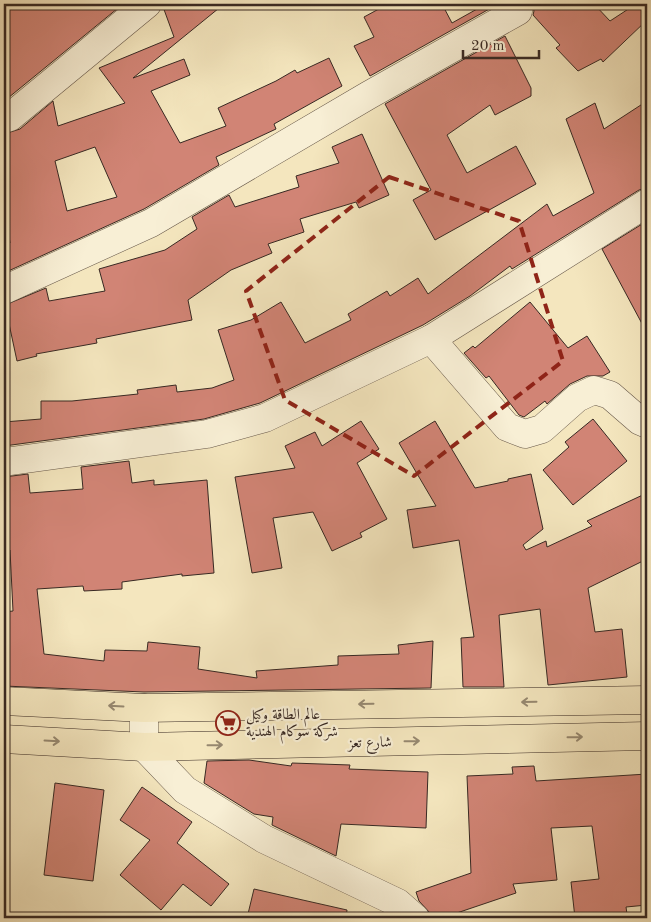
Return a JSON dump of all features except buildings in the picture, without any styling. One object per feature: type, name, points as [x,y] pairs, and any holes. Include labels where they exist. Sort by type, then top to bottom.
[{"type":"main road","points":[[4,701],[144,708],[647,700]]},
{"type":"main road","name":"شارع تعز","points":[[4,739],[144,747],[647,736]]},
{"type":"street","points":[[4,119],[10,117],[147,4]]},
{"type":"street","points":[[4,290],[152,223],[368,95],[518,11]]},
{"type":"street","points":[[4,462],[206,434],[265,418],[431,339],[647,203]]},
{"type":"street","points":[[431,339],[507,427],[525,434],[542,429],[577,398],[594,390],[610,395],[640,421],[647,424]]},
{"type":"street","points":[[144,708],[144,747],[185,790],[264,839],[398,903],[415,918]]},
{"type":"highlighted area","points":[[389,177],[519,221],[563,361],[414,476],[285,400],[246,291]]},
{"type":"place","name":"عالم الطاقة وكيل شركة سوكام الهندية","points":[[228,723]]}]
